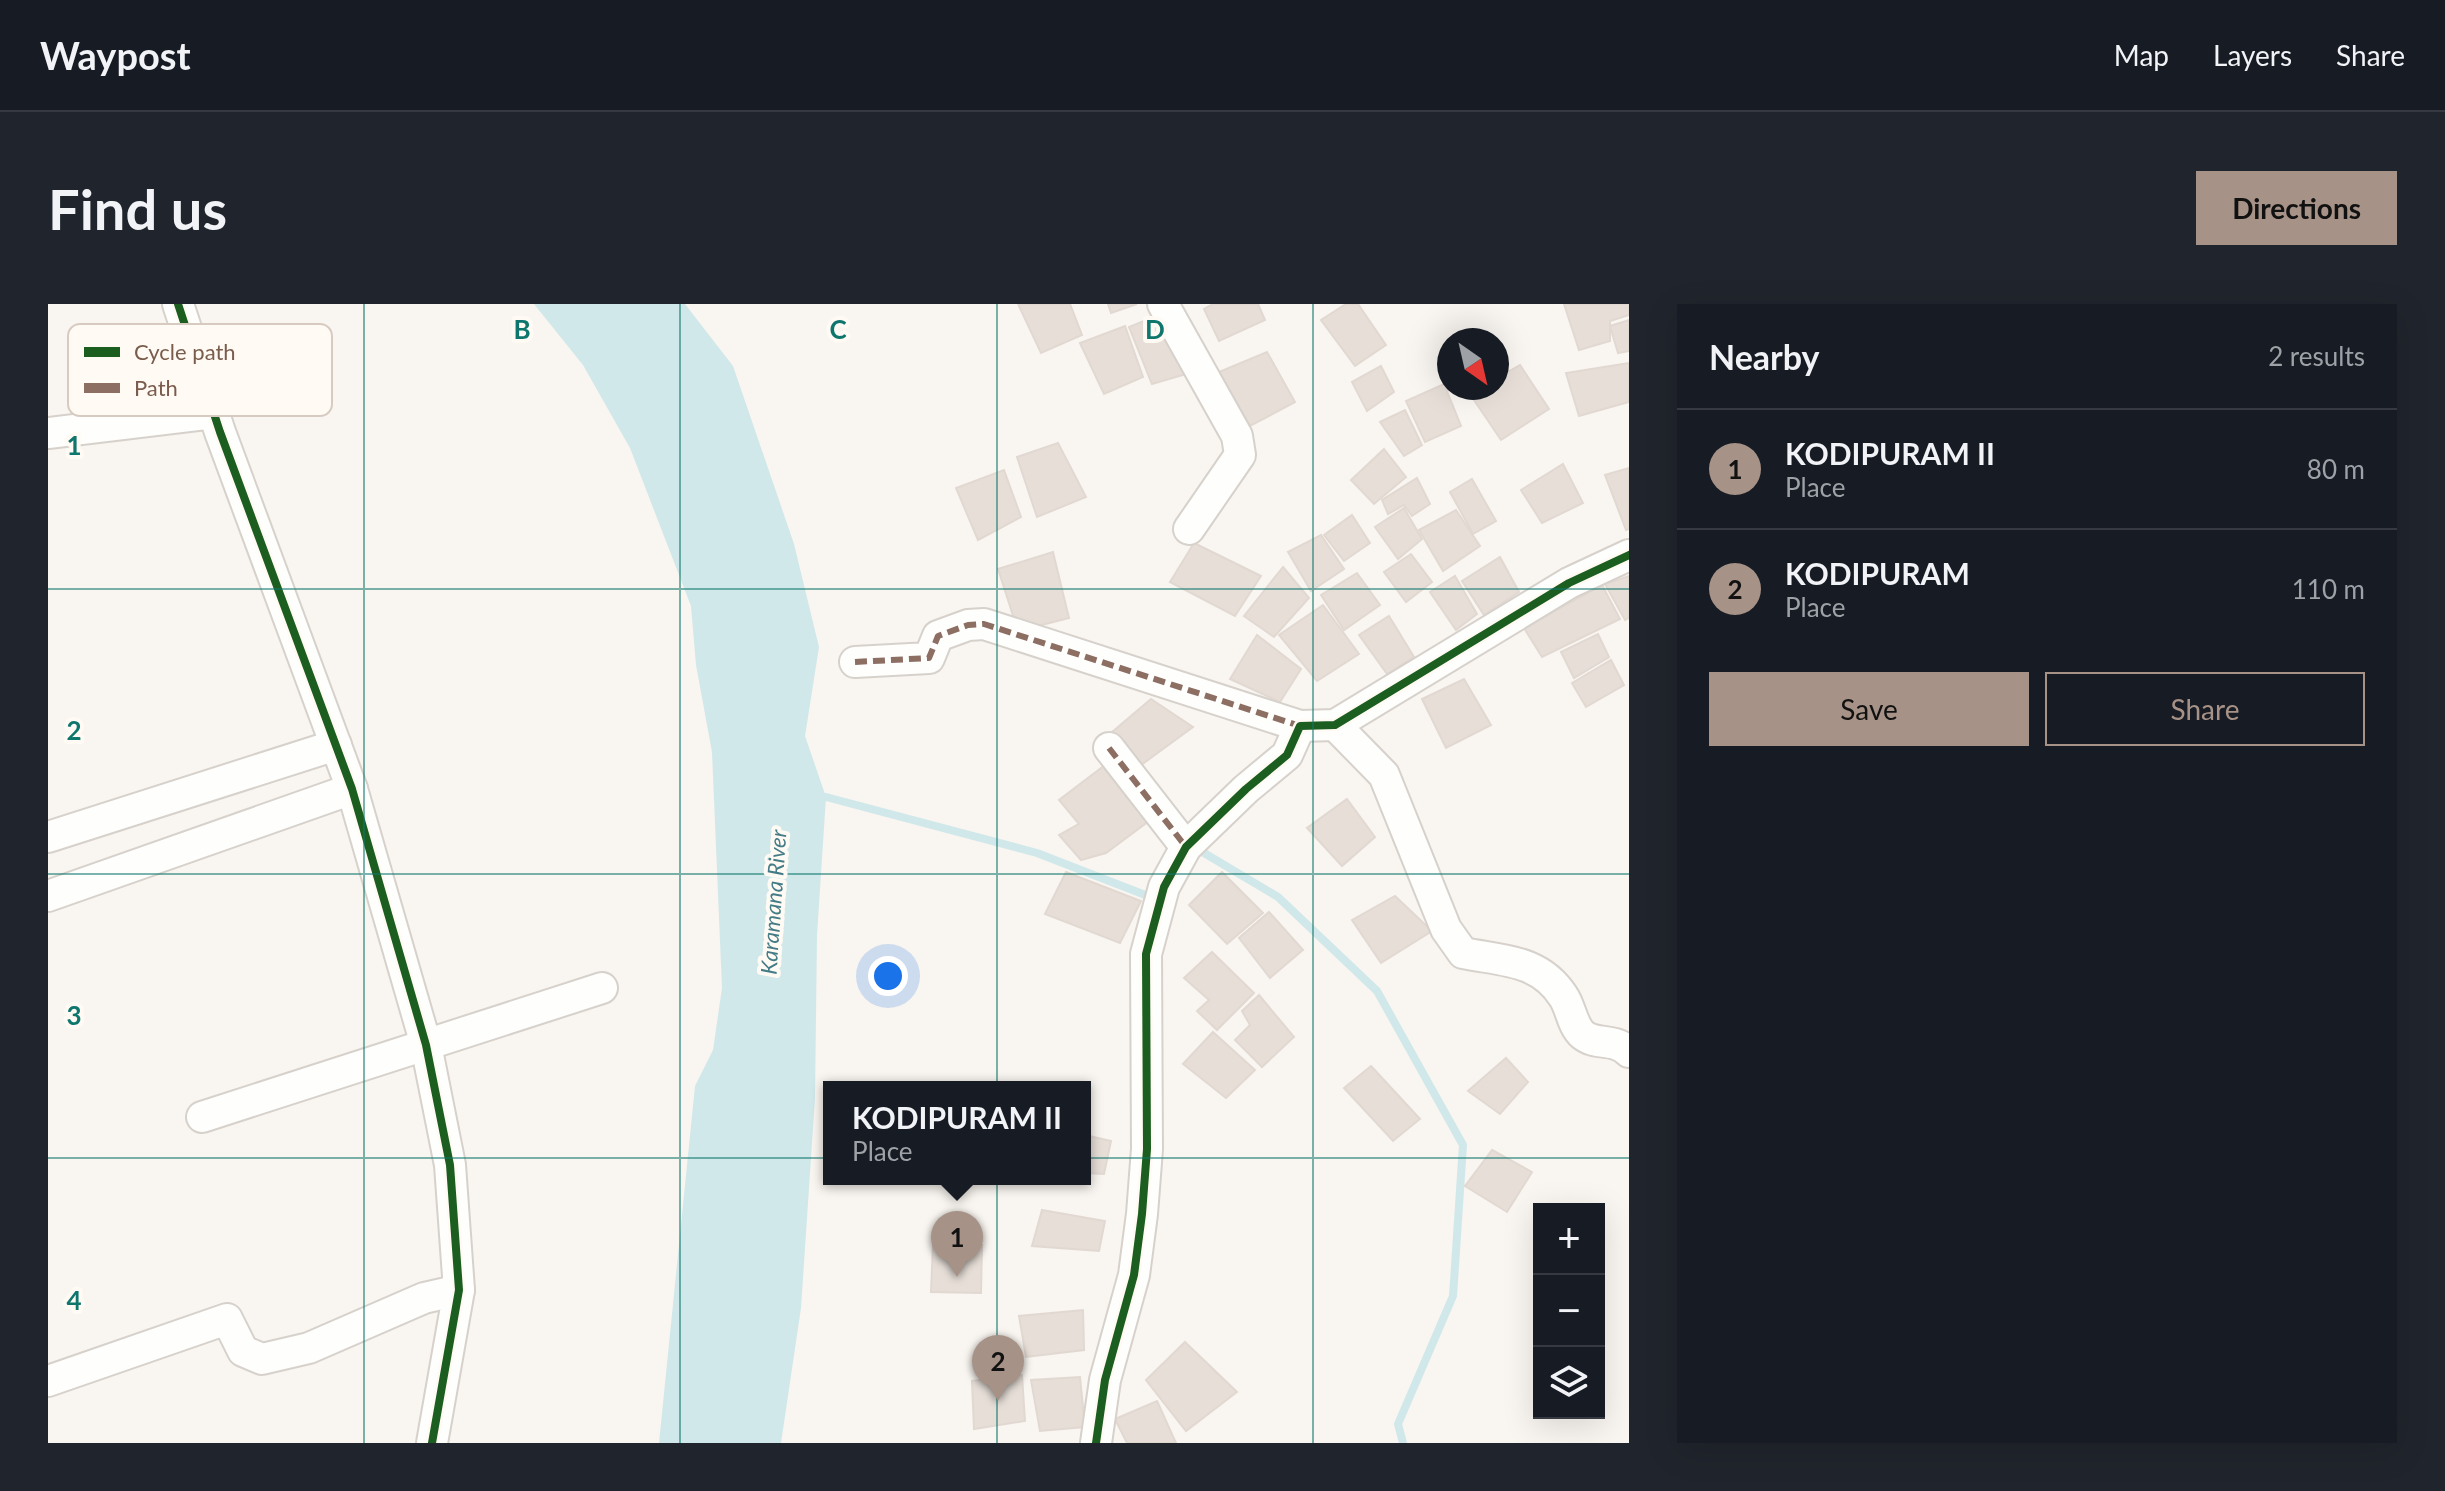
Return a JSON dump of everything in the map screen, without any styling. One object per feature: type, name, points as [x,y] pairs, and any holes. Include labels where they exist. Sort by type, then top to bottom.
[{"type":"street","points":[[178,304],[185,324]]},
{"type":"street","points":[[1163,304],[1237,436],[1240,455],[1189,529]]},
{"type":"street","points":[[48,433],[189,416]]},
{"type":"street","points":[[215,416],[352,789],[426,1045],[450,1165],[459,1290],[432,1443]]},
{"type":"street","points":[[855,662],[929,658],[938,636],[968,625],[984,624],[1300,726],[1335,725],[1569,583],[1629,555]]},
{"type":"street","points":[[1335,725],[1384,775],[1446,929],[1463,953],[1519,961],[1546,974],[1565,998],[1579,1031],[1586,1037],[1618,1042],[1629,1052]]},
{"type":"street","points":[[1096,1443],[1105,1380],[1134,1275],[1142,1214],[1147,1149],[1146,954],[1164,887],[1186,847],[1246,789],[1287,755],[1300,726]]},
{"type":"street","points":[[48,837],[336,745]]},
{"type":"street","points":[[1109,748],[1186,847]]},
{"type":"street","points":[[48,896],[352,789]]},
{"type":"street","points":[[202,1117],[602,988]]},
{"type":"street","points":[[48,1381],[227,1319],[243,1351],[262,1359],[309,1348],[424,1298],[459,1290]]},
{"type":"water","name":"Karamana River","points":[[534,304],[685,304],[733,366],[794,544],[819,647],[805,736],[826,797],[817,935],[815,1098],[801,1308],[781,1443],[659,1443],[695,1086],[713,1050],[722,988],[712,752],[696,665],[691,606],[630,448],[583,365]]},
{"type":"building","points":[[1018,304],[1070,304],[1082,335],[1041,353]]},
{"type":"building","points":[[1108,304],[1137,304],[1111,313]]},
{"type":"building","points":[[1213,304],[1258,304],[1265,320],[1219,341],[1204,309]]},
{"type":"building","points":[[1346,304],[1358,304],[1386,345],[1355,366],[1321,320]]},
{"type":"building","points":[[1564,304],[1629,304],[1629,315],[1610,321],[1610,341],[1579,350]]},
{"type":"building","points":[[1156,316],[1190,373],[1152,384],[1129,327]]},
{"type":"building","points":[[1629,320],[1629,351],[1618,353],[1610,326]]},
{"type":"building","points":[[1125,326],[1143,377],[1104,394],[1080,343]]},
{"type":"building","points":[[1267,352],[1295,402],[1250,426],[1219,372]]},
{"type":"building","points":[[1629,363],[1629,402],[1579,416],[1566,373]]},
{"type":"building","points":[[1520,365],[1549,409],[1501,440],[1474,400],[1509,400],[1509,371]]},
{"type":"building","points":[[1381,366],[1394,392],[1367,411],[1352,382]]},
{"type":"building","points":[[1437,387],[1437,400],[1450,400],[1461,426],[1425,442],[1406,401]]},
{"type":"building","points":[[1405,410],[1422,445],[1404,456],[1380,422]]},
{"type":"building","points":[[1058,443],[1086,497],[1037,517],[1017,457]]},
{"type":"building","points":[[1384,449],[1406,477],[1374,504],[1351,480]]},
{"type":"building","points":[[1563,464],[1583,503],[1542,523],[1521,490]]},
{"type":"building","points":[[1629,468],[1629,529],[1626,530],[1605,475]]},
{"type":"building","points":[[1004,470],[1021,517],[978,540],[956,488]]},
{"type":"building","points":[[1417,478],[1430,504],[1412,516],[1404,505],[1388,514],[1382,500]]},
{"type":"building","points":[[1472,479],[1496,521],[1473,534],[1450,492]]},
{"type":"building","points":[[1404,508],[1422,539],[1398,559],[1375,527]]},
{"type":"building","points":[[1456,510],[1480,546],[1443,571],[1419,530]]},
{"type":"building","points":[[1352,515],[1370,543],[1344,561],[1324,535]]},
{"type":"building","points":[[1321,535],[1344,569],[1311,591],[1288,552]]},
{"type":"building","points":[[1194,543],[1261,576],[1235,616],[1170,582]]},
{"type":"building","points":[[1053,552],[1069,618],[1018,631],[998,569]]},
{"type":"building","points":[[1411,554],[1432,582],[1406,602],[1384,572]]},
{"type":"building","points":[[1500,557],[1519,592],[1484,615],[1462,581]]},
{"type":"building","points":[[1283,567],[1309,598],[1274,637],[1244,616]]},
{"type":"building","points":[[1357,573],[1380,605],[1344,630],[1321,595]]},
{"type":"building","points":[[1455,576],[1477,614],[1456,630],[1430,592]]},
{"type":"building","points":[[1629,576],[1629,618],[1625,620],[1605,584]]},
{"type":"building","points":[[1602,585],[1620,619],[1542,657],[1524,628]]},
{"type":"building","points":[[1323,605],[1359,654],[1317,681],[1279,635]]},
{"type":"building","points":[[1389,616],[1414,657],[1387,674],[1359,635]]},
{"type":"building","points":[[1598,634],[1609,657],[1574,678],[1561,652]]},
{"type":"building","points":[[1257,635],[1301,669],[1280,702],[1230,679]]},
{"type":"building","points":[[1611,660],[1624,685],[1586,707],[1572,683]]},
{"type":"building","points":[[1464,679],[1491,725],[1446,748],[1422,699]]},
{"type":"building","points":[[1151,699],[1193,727],[1137,768],[1111,733]]},
{"type":"building","points":[[1109,762],[1153,818],[1106,853],[1081,860],[1059,835],[1079,824],[1059,800]]},
{"type":"building","points":[[1347,799],[1375,837],[1342,866],[1307,828]]},
{"type":"building","points":[[1066,872],[1141,901],[1120,943],[1045,914]]},
{"type":"building","points":[[1222,872],[1263,913],[1227,944],[1189,905]]},
{"type":"building","points":[[1395,896],[1432,931],[1381,963],[1352,920]]},
{"type":"building","points":[[1269,912],[1303,950],[1270,978],[1239,938]]},
{"type":"building","points":[[1212,952],[1254,993],[1217,1030],[1197,1011],[1209,1000],[1184,978]]},
{"type":"building","points":[[1259,995],[1294,1037],[1262,1067],[1235,1040],[1250,1025],[1242,1011]]},
{"type":"building","points":[[1213,1032],[1255,1070],[1226,1098],[1183,1064]]},
{"type":"building","points":[[1506,1058],[1528,1082],[1500,1114],[1468,1091]]},
{"type":"building","points":[[1371,1066],[1420,1119],[1393,1141],[1344,1088]]},
{"type":"building","points":[[1091,1136],[1111,1141],[1104,1174],[1091,1173]]},
{"type":"building","points":[[1492,1150],[1532,1172],[1507,1212],[1465,1186]]},
{"type":"building","points":[[1042,1210],[1105,1221],[1099,1251],[1032,1246]]},
{"type":"building","points":[[933,1244],[982,1245],[981,1293],[931,1292]]},
{"type":"building","points":[[1083,1310],[1084,1350],[1026,1357],[1019,1316]]},
{"type":"building","points":[[1185,1342],[1237,1392],[1186,1431],[1146,1380]]},
{"type":"building","points":[[1022,1375],[1025,1421],[974,1429],[972,1381]]},
{"type":"building","points":[[1080,1377],[1085,1427],[1040,1431],[1031,1380]]},
{"type":"building","points":[[1157,1401],[1176,1443],[1127,1443],[1115,1419]]},
{"type":"waterway","points":[[826,797],[1037,853],[1153,898]]},
{"type":"waterway","points":[[1196,854],[1199,850],[1278,897],[1377,991],[1463,1145],[1453,1296],[1398,1424],[1403,1443]]},
{"type":"marked path","points":[[855,662],[929,658],[938,636],[968,625],[984,624],[1300,726]]},
{"type":"marked path","points":[[1109,748],[1186,847]]},
{"type":"cycle path","points":[[178,304],[185,324]]},
{"type":"cycle path","points":[[215,416],[352,789],[426,1045],[450,1165],[459,1290],[432,1443]]},
{"type":"cycle path","points":[[1096,1443],[1105,1380],[1134,1275],[1142,1214],[1147,1149],[1146,954],[1164,887],[1186,847],[1246,789],[1287,755],[1300,726],[1335,725],[1569,583],[1629,555]]},
{"type":"place","name":"KODIPURAM II","points":[[957,1277]]},
{"type":"place","name":"KODIPURAM","points":[[998,1401]]}]
